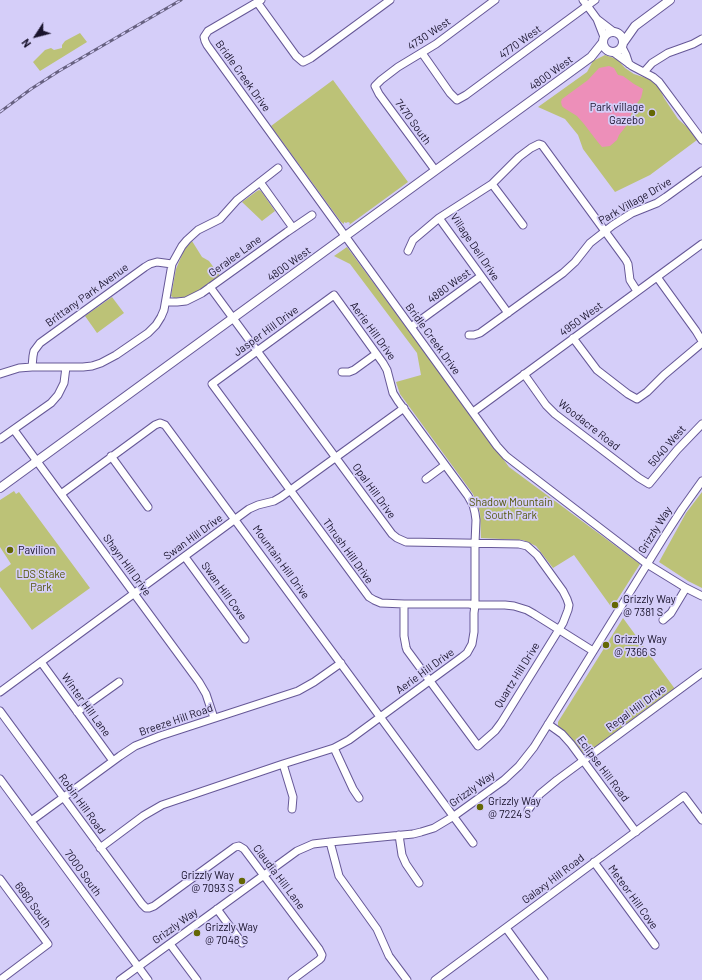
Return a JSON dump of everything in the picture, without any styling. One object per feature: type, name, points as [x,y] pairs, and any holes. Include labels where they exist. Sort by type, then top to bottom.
[{"type":"main road","name":"4800 West","points":[[0,488],[591,57],[608,33],[635,26],[670,0]]},
{"type":"main road","name":"4800 West","points":[[591,57],[618,51],[635,26]]},
{"type":"main road","points":[[616,32],[622,36],[623,45]]},
{"type":"main road","points":[[603,40],[604,48],[611,52]]},
{"type":"street","points":[[259,1],[296,56],[303,62],[311,58],[390,0]]},
{"type":"street","name":"4730 West","points":[[375,86],[398,67],[436,44],[495,0]]},
{"type":"street","name":"4770 West","points":[[422,53],[450,93],[457,100],[466,95],[585,3],[596,0]]},
{"type":"street","name":"Bridle Creek Drive","points":[[259,1],[208,31],[204,37],[207,45],[497,446],[506,456],[647,564],[702,596]]},
{"type":"street","points":[[585,3],[597,19],[616,32]]},
{"type":"street","points":[[597,19],[603,40]]},
{"type":"street","points":[[644,72],[652,63],[668,53],[701,41]]},
{"type":"street","points":[[623,45],[628,64]]},
{"type":"street","points":[[611,52],[628,64],[653,77],[662,86],[702,140]]},
{"type":"street","name":"7470 South","points":[[375,86],[379,94],[435,170]]},
{"type":"street","name":"Village Dell Drive","points":[[508,313],[439,218],[492,184],[519,157],[539,144],[542,145],[604,231]]},
{"type":"street","points":[[0,374],[19,368],[92,366],[101,364],[152,329],[161,317],[166,302],[172,264],[178,252],[187,240],[198,230],[220,219],[237,200],[278,168]]},
{"type":"street","name":"Park Village Drive","points":[[469,335],[480,334],[570,267],[590,243],[604,231],[632,213],[666,197],[702,171]]},
{"type":"street","points":[[260,182],[293,228]]},
{"type":"street","points":[[492,184],[523,225]]},
{"type":"street","name":"Geralee Lane","points":[[166,302],[186,301],[194,298],[312,215]]},
{"type":"street","points":[[408,251],[413,240],[439,218]]},
{"type":"street","points":[[604,231],[628,264],[630,280],[637,291]]},
{"type":"street","name":"4950 West","points":[[472,412],[702,244]]},
{"type":"street","name":"Brittany Park Avenue","points":[[32,367],[34,351],[40,343],[150,264],[157,262],[172,264]]},
{"type":"street","name":"4880 West","points":[[411,327],[480,276]]},
{"type":"street","points":[[574,338],[597,370],[628,394],[637,399],[647,392],[702,342],[696,331],[657,277]]},
{"type":"street","name":"Opal Hill Drive","points":[[210,287],[389,530],[397,538],[406,542],[475,542],[519,544],[527,546],[537,554],[563,591],[567,599],[568,610]]},
{"type":"street","name":"Jasper Hill Drive","points":[[212,384],[334,296]]},
{"type":"street","name":"Aerie Hill Drive","points":[[100,848],[143,816],[162,805],[334,748],[350,740],[467,653],[470,648],[473,639],[475,605],[476,520],[473,505],[393,393],[387,370],[334,296]]},
{"type":"street","points":[[342,372],[354,370],[376,354]]},
{"type":"street","points":[[0,439],[51,403],[58,395],[64,383],[66,367]]},
{"type":"street","name":"Woodacre Road","points":[[524,374],[546,405],[555,414],[649,484]]},
{"type":"street","name":"Thrush Hill Drive","points":[[212,384],[369,597],[381,603],[505,605],[521,608],[534,614],[593,651]]},
{"type":"street","name":"Swan Hill Drive","points":[[0,692],[236,519],[255,506],[274,501],[290,491],[404,408]]},
{"type":"street","name":"Mountain Hill Drive","points":[[61,494],[154,425],[158,423],[164,424],[236,519],[473,843]]},
{"type":"street","name":"5040 West","points":[[649,484],[677,450],[702,424]]},
{"type":"street","name":"Shayn Hill Drive","points":[[14,430],[203,688],[214,718]]},
{"type":"street","points":[[111,456],[148,507]]},
{"type":"street","points":[[426,479],[445,465]]},
{"type":"street","name":"Grizzly Way","points":[[120,980],[297,851],[313,844],[399,835],[421,832],[434,828],[454,816],[504,780],[528,755],[682,509],[702,482]]},
{"type":"street","name":"Swan Hill Cove","points":[[185,557],[245,639]]},
{"type":"street","points":[[663,620],[671,613],[686,588]]},
{"type":"street","points":[[404,604],[404,636],[406,646],[410,655],[430,681]]},
{"type":"street","name":"Quartz Hill Drive","points":[[430,681],[478,746],[495,731],[559,629],[568,610]]},
{"type":"street","name":"Winter Hill Lane","points":[[41,662],[113,761]]},
{"type":"street","name":"Breeze Hill Road","points":[[31,821],[131,749],[151,739],[298,691],[341,663]]},
{"type":"street","name":"Regal Hill Drive","points":[[528,810],[548,787],[702,673]]},
{"type":"street","points":[[77,712],[119,682]]},
{"type":"street","name":"Robin Hill Road","points":[[0,711],[144,907],[148,908]]},
{"type":"street","name":"Eclipse Hill Road","points":[[548,724],[567,739],[636,832]]},
{"type":"street","points":[[334,748],[353,789],[359,798]]},
{"type":"street","points":[[283,764],[294,797],[292,809]]},
{"type":"street","name":"7000 South","points":[[0,779],[148,980]]},
{"type":"street","name":"Galaxy Hill Road","points":[[435,980],[684,796],[702,820]]},
{"type":"street","points":[[399,835],[402,855],[406,864],[420,883]]},
{"type":"street","points":[[330,842],[339,876],[378,928],[389,956],[407,980]]},
{"type":"street","name":"Claudia Hill Lane","points":[[148,908],[154,906],[239,846],[244,849],[264,875],[319,949],[322,956],[292,980]]},
{"type":"street","name":"Meteor Hill Cove","points":[[594,862],[654,945]]},
{"type":"street","name":"6960 South","points":[[0,879],[48,944],[0,980]]},
{"type":"street","points":[[217,909],[242,943]]},
{"type":"street","points":[[506,928],[544,980]]},
{"type":"street","points":[[170,944],[197,980]]},
{"type":"green space","points":[[80,33],[87,42],[40,71],[33,62],[45,50],[51,48],[54,50],[62,48],[65,41]]},
{"type":"green space","points":[[605,55],[617,59],[625,68],[634,74],[652,80],[660,89],[664,98],[678,119],[687,127],[697,140],[650,175],[615,192],[583,149],[578,135],[565,119],[538,107],[587,72],[593,61]]},
{"type":"green space","points":[[333,80],[408,182],[349,225],[350,223],[348,222],[344,222],[344,224],[341,222],[271,126]]},
{"type":"green space","points":[[259,190],[275,211],[262,221],[242,202]]},
{"type":"green space","points":[[192,241],[202,257],[209,261],[220,276],[190,296],[174,298],[171,296],[176,269],[184,250]]},
{"type":"green space","name":"Shadow Mountain South Park","points":[[347,247],[509,467],[640,564],[612,608],[574,555],[553,568],[536,546],[523,540],[481,538],[480,512],[473,494],[400,394],[396,382],[421,375],[417,353],[350,264],[334,256]]},
{"type":"green space","points":[[112,297],[124,313],[97,333],[85,316]]},
{"type":"green space","name":"LDS Stake Park","points":[[14,491],[16,494],[19,492],[90,588],[32,630],[0,587],[0,572],[11,564],[0,547],[0,500]]},
{"type":"green space","points":[[702,492],[702,588],[688,581],[659,562],[686,513]]},
{"type":"green space","points":[[623,618],[675,689],[589,752],[583,753],[569,736],[558,726],[558,722]]},
{"type":"shaded area","points":[[609,66],[614,68],[618,75],[623,76],[643,89],[641,98],[634,107],[627,125],[617,140],[610,146],[602,147],[577,116],[564,108],[561,102],[562,99],[588,80],[599,68]]},
{"type":"railway","points":[[0,112],[59,71],[181,0]]},
{"type":"place","name":"Park village Gazebo","points":[[652,113]]},
{"type":"place","name":"Pavilion","points":[[10,550]]},
{"type":"place","name":"Grizzly Way @ 7381 S","points":[[615,605]]},
{"type":"place","name":"Grizzly Way @ 7366 S","points":[[606,645]]},
{"type":"place","name":"Grizzly Way @ 7224 S","points":[[480,807]]},
{"type":"place","name":"Grizzly Way @ 7093 S","points":[[242,881]]},
{"type":"place","name":"Grizzly Way @ 7048 S","points":[[197,933]]}]
